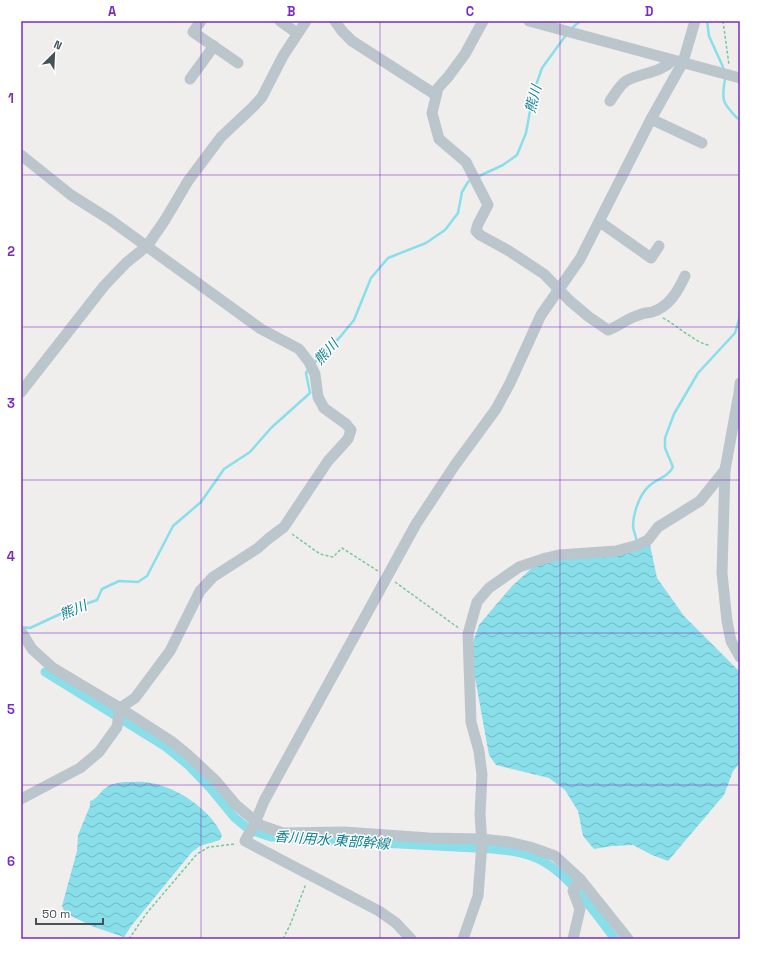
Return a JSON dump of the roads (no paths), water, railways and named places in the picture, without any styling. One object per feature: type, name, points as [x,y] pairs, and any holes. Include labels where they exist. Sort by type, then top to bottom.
[{"type":"street","points":[[201,21],[193,32],[238,63]]},
{"type":"street","points":[[280,21],[297,33]]},
{"type":"street","points":[[21,392],[104,286],[126,263],[147,246],[165,220],[188,181],[221,137],[262,97],[283,56],[306,21]]},
{"type":"street","points":[[335,21],[352,41],[436,95]]},
{"type":"street","points":[[483,21],[465,54],[438,88],[432,113],[439,139],[466,162],[488,205],[476,231],[480,235],[509,251],[544,274],[558,290],[589,317],[608,330],[619,326],[638,315],[652,312],[664,306],[677,292],[685,276]]},
{"type":"street","points":[[529,21],[735,76]]},
{"type":"street","points":[[410,939],[396,924],[379,910],[245,841],[255,823],[264,801],[386,576],[416,524],[455,465],[496,409],[510,383],[541,315],[580,259],[651,119],[695,21]]},
{"type":"street","points":[[190,79],[214,46]]},
{"type":"street","points":[[610,101],[619,87],[627,81],[666,67],[678,61]]},
{"type":"street","points":[[651,119],[702,143]]},
{"type":"street","points":[[21,154],[71,195],[109,219],[261,329],[299,349],[315,374],[318,398],[324,408],[346,424],[351,430],[348,439],[328,461],[284,527],[258,548],[213,577],[200,591],[170,651],[134,698],[120,708],[117,727],[99,752],[80,768],[21,799]]},
{"type":"street","points":[[600,222],[651,258],[660,246]]},
{"type":"street","points":[[740,383],[740,392],[725,470],[722,573],[726,622],[731,641],[740,657]]},
{"type":"street","points":[[463,939],[478,896],[482,844],[480,814],[482,775],[471,722],[468,634],[477,602],[489,588],[519,567],[546,558],[616,551],[638,545],[648,540],[658,527],[700,501],[725,470]]},
{"type":"street","points":[[21,632],[32,649],[53,668],[120,708],[171,741],[188,754],[216,781],[236,805],[255,823],[283,833],[344,832],[428,838],[482,844],[509,842],[545,851],[554,856],[580,878],[628,939]]},
{"type":"street","points":[[573,939],[580,909],[573,891],[580,878]]},
{"type":"water","points":[[649,540],[657,578],[684,616],[740,672],[740,763],[733,771],[724,795],[668,861],[633,845],[594,849],[583,836],[578,811],[565,790],[549,778],[496,765],[489,755],[472,661],[474,639],[479,625],[512,586],[533,567],[554,559]]},
{"type":"water","points":[[123,782],[151,783],[182,795],[201,808],[210,817],[222,835],[220,840],[200,846],[192,852],[132,925],[124,937],[94,927],[65,913],[62,906],[77,851],[78,835],[90,806],[90,801],[95,799],[109,786]]},
{"type":"waterway","name":"熊川","points":[[572,28],[580,21]]},
{"type":"waterway","points":[[707,21],[709,36],[723,67]]},
{"type":"waterway","name":"熊川","points":[[477,177],[503,165],[517,155],[526,133],[533,94],[542,68],[566,35]]},
{"type":"waterway","points":[[725,79],[723,92],[724,101],[732,113],[740,119]]},
{"type":"waterway","name":"熊川","points":[[314,363],[340,337],[354,320],[371,278],[388,258],[426,243],[445,230],[458,213],[462,192],[471,180]]},
{"type":"waterway","points":[[637,542],[633,522],[635,511],[642,494],[649,486],[671,471],[673,467],[665,448],[665,438],[674,414],[698,373],[735,333],[740,316]]},
{"type":"waterway","name":"熊川","points":[[21,627],[30,628],[71,609],[97,600],[102,589],[119,581],[138,582],[147,576],[173,526],[201,502],[224,469],[250,452],[271,428],[310,393],[306,373],[308,370]]},
{"type":"waterway","name":"香川用水 東部幹線","points":[[45,672],[166,747],[188,765],[211,789],[234,817],[246,827],[256,832],[271,837],[492,849],[526,854],[544,862],[567,880],[615,939]]}]
